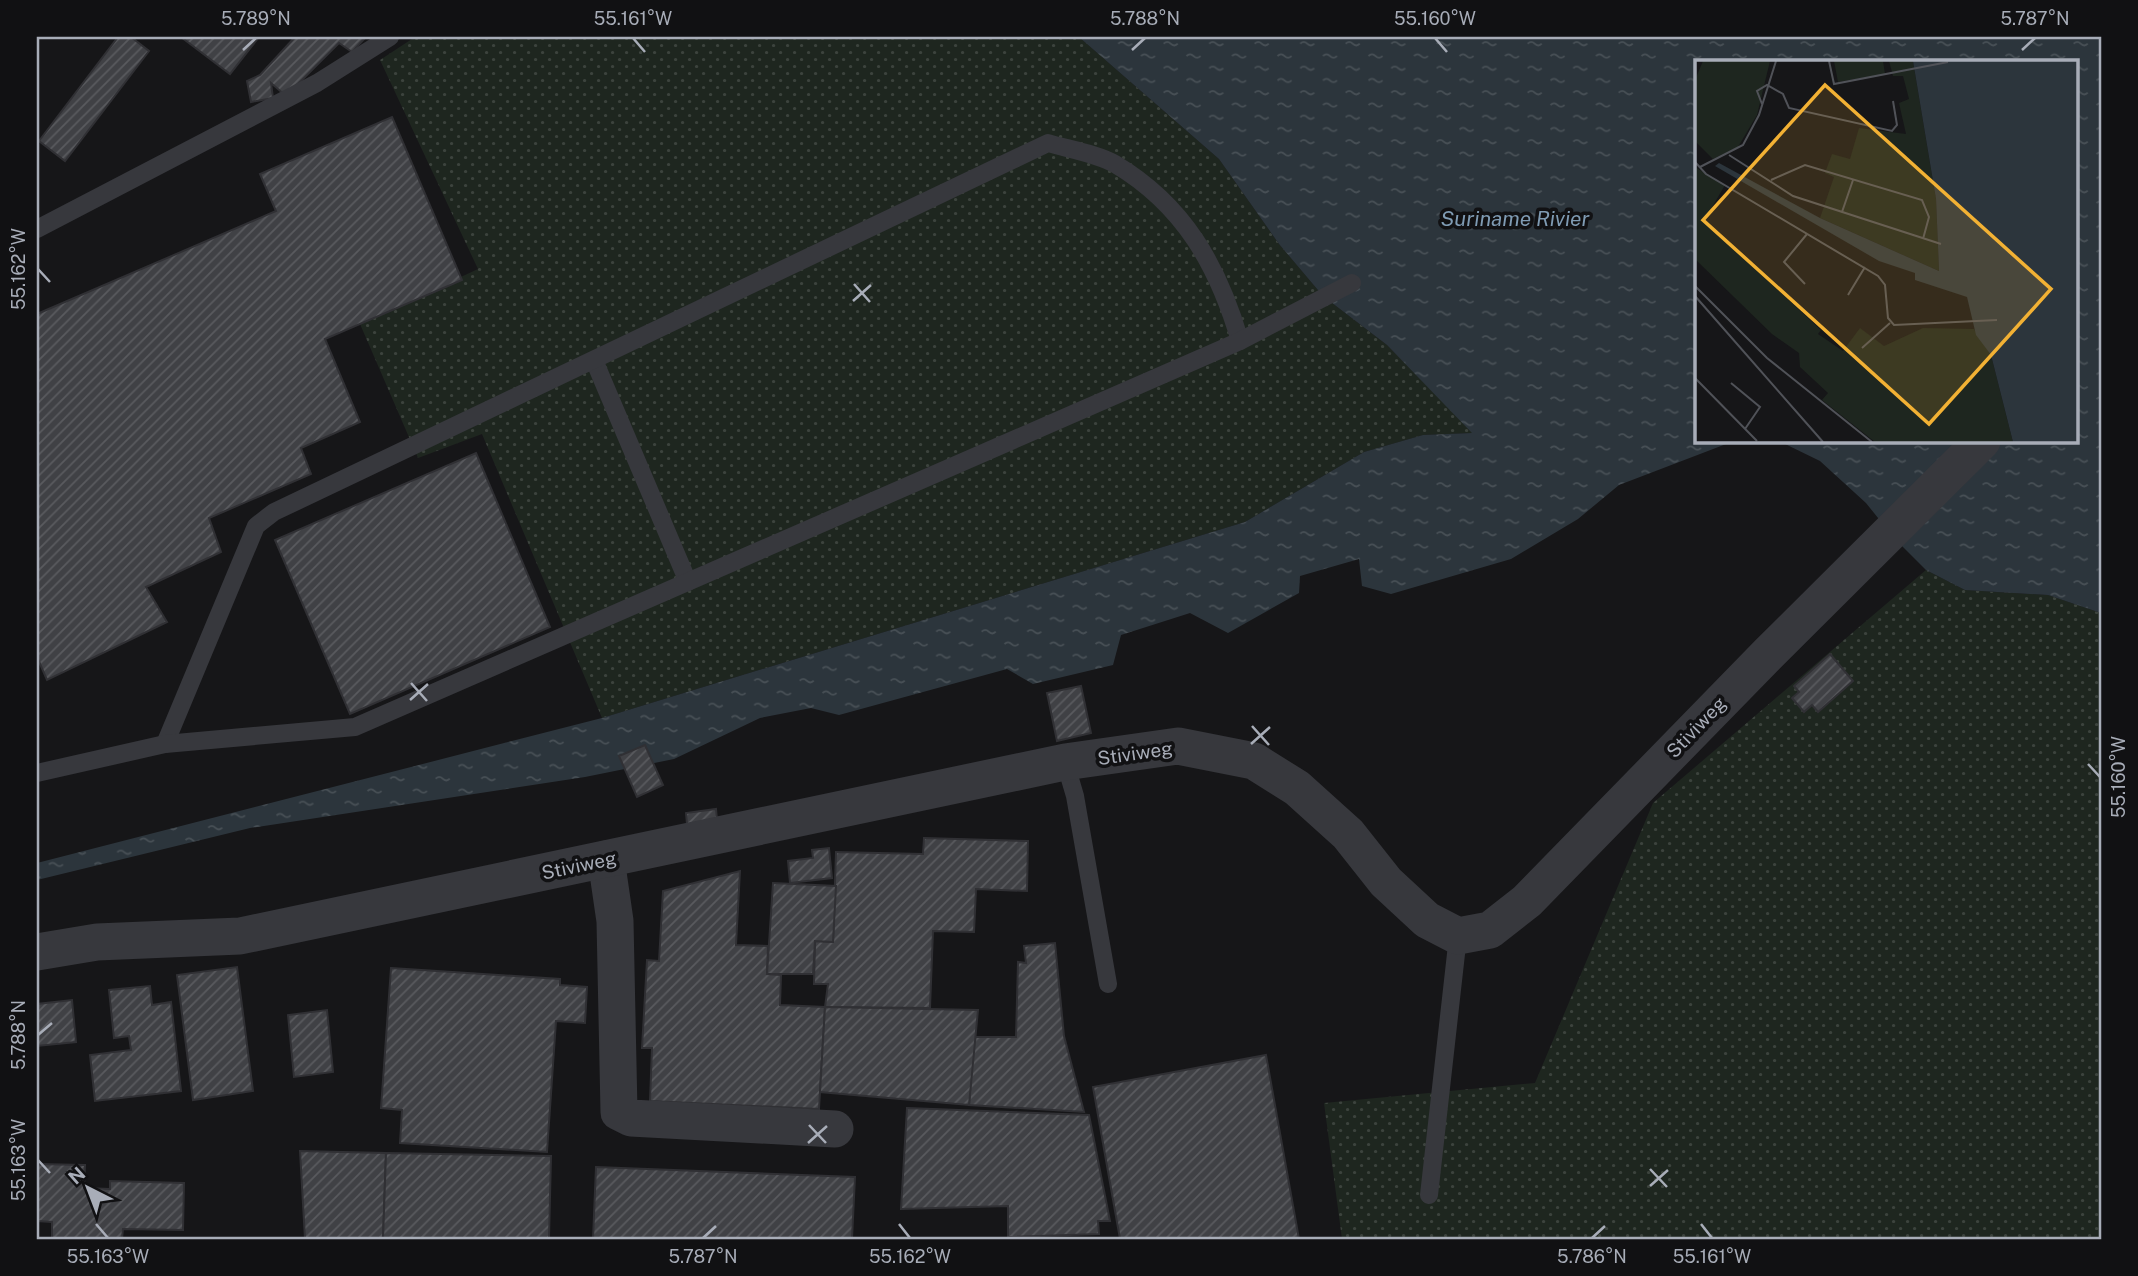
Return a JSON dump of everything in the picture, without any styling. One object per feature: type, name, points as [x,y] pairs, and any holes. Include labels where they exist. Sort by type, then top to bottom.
[{"type":"street","name":"Stiviweg","points":[[37,952],[97,942],[240,936],[1065,762],[1178,746],[1254,761],[1297,788],[1348,835],[1386,882],[1427,920],[1458,936],[1490,930],[1527,901],[1768,654],[1980,443]]},
{"type":"street","points":[[606,859],[614,921],[619,1112],[631,1118],[835,1129]]},
{"type":"lane","points":[[37,229],[317,83],[390,37]]},
{"type":"lane","points":[[165,744],[256,526],[274,512],[1048,143],[1113,162],[1161,197],[1205,253],[1228,300],[1240,341]]},
{"type":"lane","points":[[37,773],[165,744],[355,727],[1240,341],[1352,283]]},
{"type":"lane","points":[[594,360],[688,582]]},
{"type":"lane","points":[[1065,762],[1075,796],[1108,984]]},
{"type":"lane","points":[[1429,1195],[1458,936]]},
{"type":"shaded area","points":[[415,37],[1079,37],[1219,159],[1279,244],[1323,296],[1387,345],[1473,433],[1423,435],[1364,452],[1245,522],[602,718],[482,434],[418,458],[360,324],[478,269],[380,60]]},
{"type":"shaded area","points":[[1926,570],[1965,590],[2048,595],[2101,613],[2101,1239],[1342,1239],[1324,1103],[1535,1083],[1653,803]]},
{"type":"water","name":"Suriname Rivier","points":[[1079,37],[2101,37],[2101,613],[2048,595],[1965,590],[1926,570],[1895,539],[1866,503],[1820,461],[1783,443],[2078,443],[2078,60],[1695,60],[1695,443],[1729,443],[1619,485],[1578,519],[1511,559],[1391,594],[1362,586],[1359,559],[1300,576],[1299,593],[1228,633],[1190,613],[1121,635],[1113,665],[1033,684],[1007,669],[839,715],[811,708],[760,718],[674,759],[585,777],[250,828],[37,880],[37,863],[602,718],[1245,522],[1364,452],[1423,435],[1472,433],[1387,345],[1323,296],[1279,244],[1219,159]]},
{"type":"building","points":[[118,37],[131,37],[149,51],[65,161],[39,141]]},
{"type":"building","points":[[181,37],[259,37],[230,74]]},
{"type":"building","points":[[295,37],[366,37],[352,52],[339,43],[286,96],[271,83],[273,98],[251,102],[247,81],[260,75]]},
{"type":"building","points":[[392,117],[462,280],[325,339],[360,422],[301,448],[311,474],[209,518],[221,552],[146,587],[167,622],[47,680],[37,657],[37,314],[276,211],[260,174]]},
{"type":"building","points":[[476,453],[550,627],[350,714],[275,540]]},
{"type":"building","points":[[1830,654],[1853,681],[1818,712],[1812,705],[1804,712],[1792,698],[1799,692],[1794,686]]},
{"type":"building","points":[[1081,686],[1091,733],[1057,741],[1047,693]]},
{"type":"building","points":[[645,745],[663,785],[637,797],[619,756]]},
{"type":"building","points":[[716,809],[718,831],[688,835],[686,813]]},
{"type":"building","points":[[924,838],[1028,841],[1027,891],[976,889],[974,932],[933,931],[930,1008],[825,1007],[828,984],[814,984],[815,941],[833,942],[836,852],[923,854]]},
{"type":"building","points":[[829,848],[832,878],[790,883],[788,861],[813,858],[812,850]]},
{"type":"building","points":[[740,871],[736,945],[768,946],[767,974],[781,975],[780,1005],[825,1007],[819,1109],[650,1101],[652,1048],[642,1048],[647,960],[659,961],[663,891]]},
{"type":"building","points":[[773,883],[836,886],[833,942],[815,941],[813,974],[767,974]]},
{"type":"building","points":[[1055,943],[1064,1036],[1084,1112],[969,1105],[974,1037],[1016,1037],[1018,962],[1026,963],[1024,946]]},
{"type":"building","points":[[237,967],[253,1091],[193,1100],[177,975]]},
{"type":"building","points":[[391,968],[560,979],[560,985],[587,987],[585,1023],[556,1021],[547,1152],[400,1143],[402,1110],[381,1108]]},
{"type":"building","points":[[150,986],[152,1005],[171,1002],[181,1091],[95,1101],[90,1055],[131,1050],[129,1036],[114,1038],[109,990]]},
{"type":"building","points":[[72,1000],[76,1042],[37,1046],[37,1004]]},
{"type":"building","points":[[825,1007],[978,1010],[969,1105],[820,1092]]},
{"type":"building","points":[[327,1010],[333,1072],[294,1077],[288,1015]]},
{"type":"building","points":[[1266,1055],[1299,1239],[1120,1239],[1093,1087]]},
{"type":"building","points":[[907,1108],[1089,1115],[1110,1221],[1098,1221],[1099,1234],[1008,1237],[1008,1206],[901,1209]]},
{"type":"building","points":[[300,1151],[386,1153],[383,1239],[305,1239]]},
{"type":"building","points":[[386,1153],[551,1156],[549,1239],[383,1239]]},
{"type":"building","points":[[37,1164],[85,1165],[84,1188],[110,1189],[110,1181],[184,1183],[183,1230],[123,1229],[122,1239],[52,1239],[52,1222],[37,1221]]},
{"type":"building","points":[[596,1167],[855,1177],[852,1239],[593,1239]]}]
